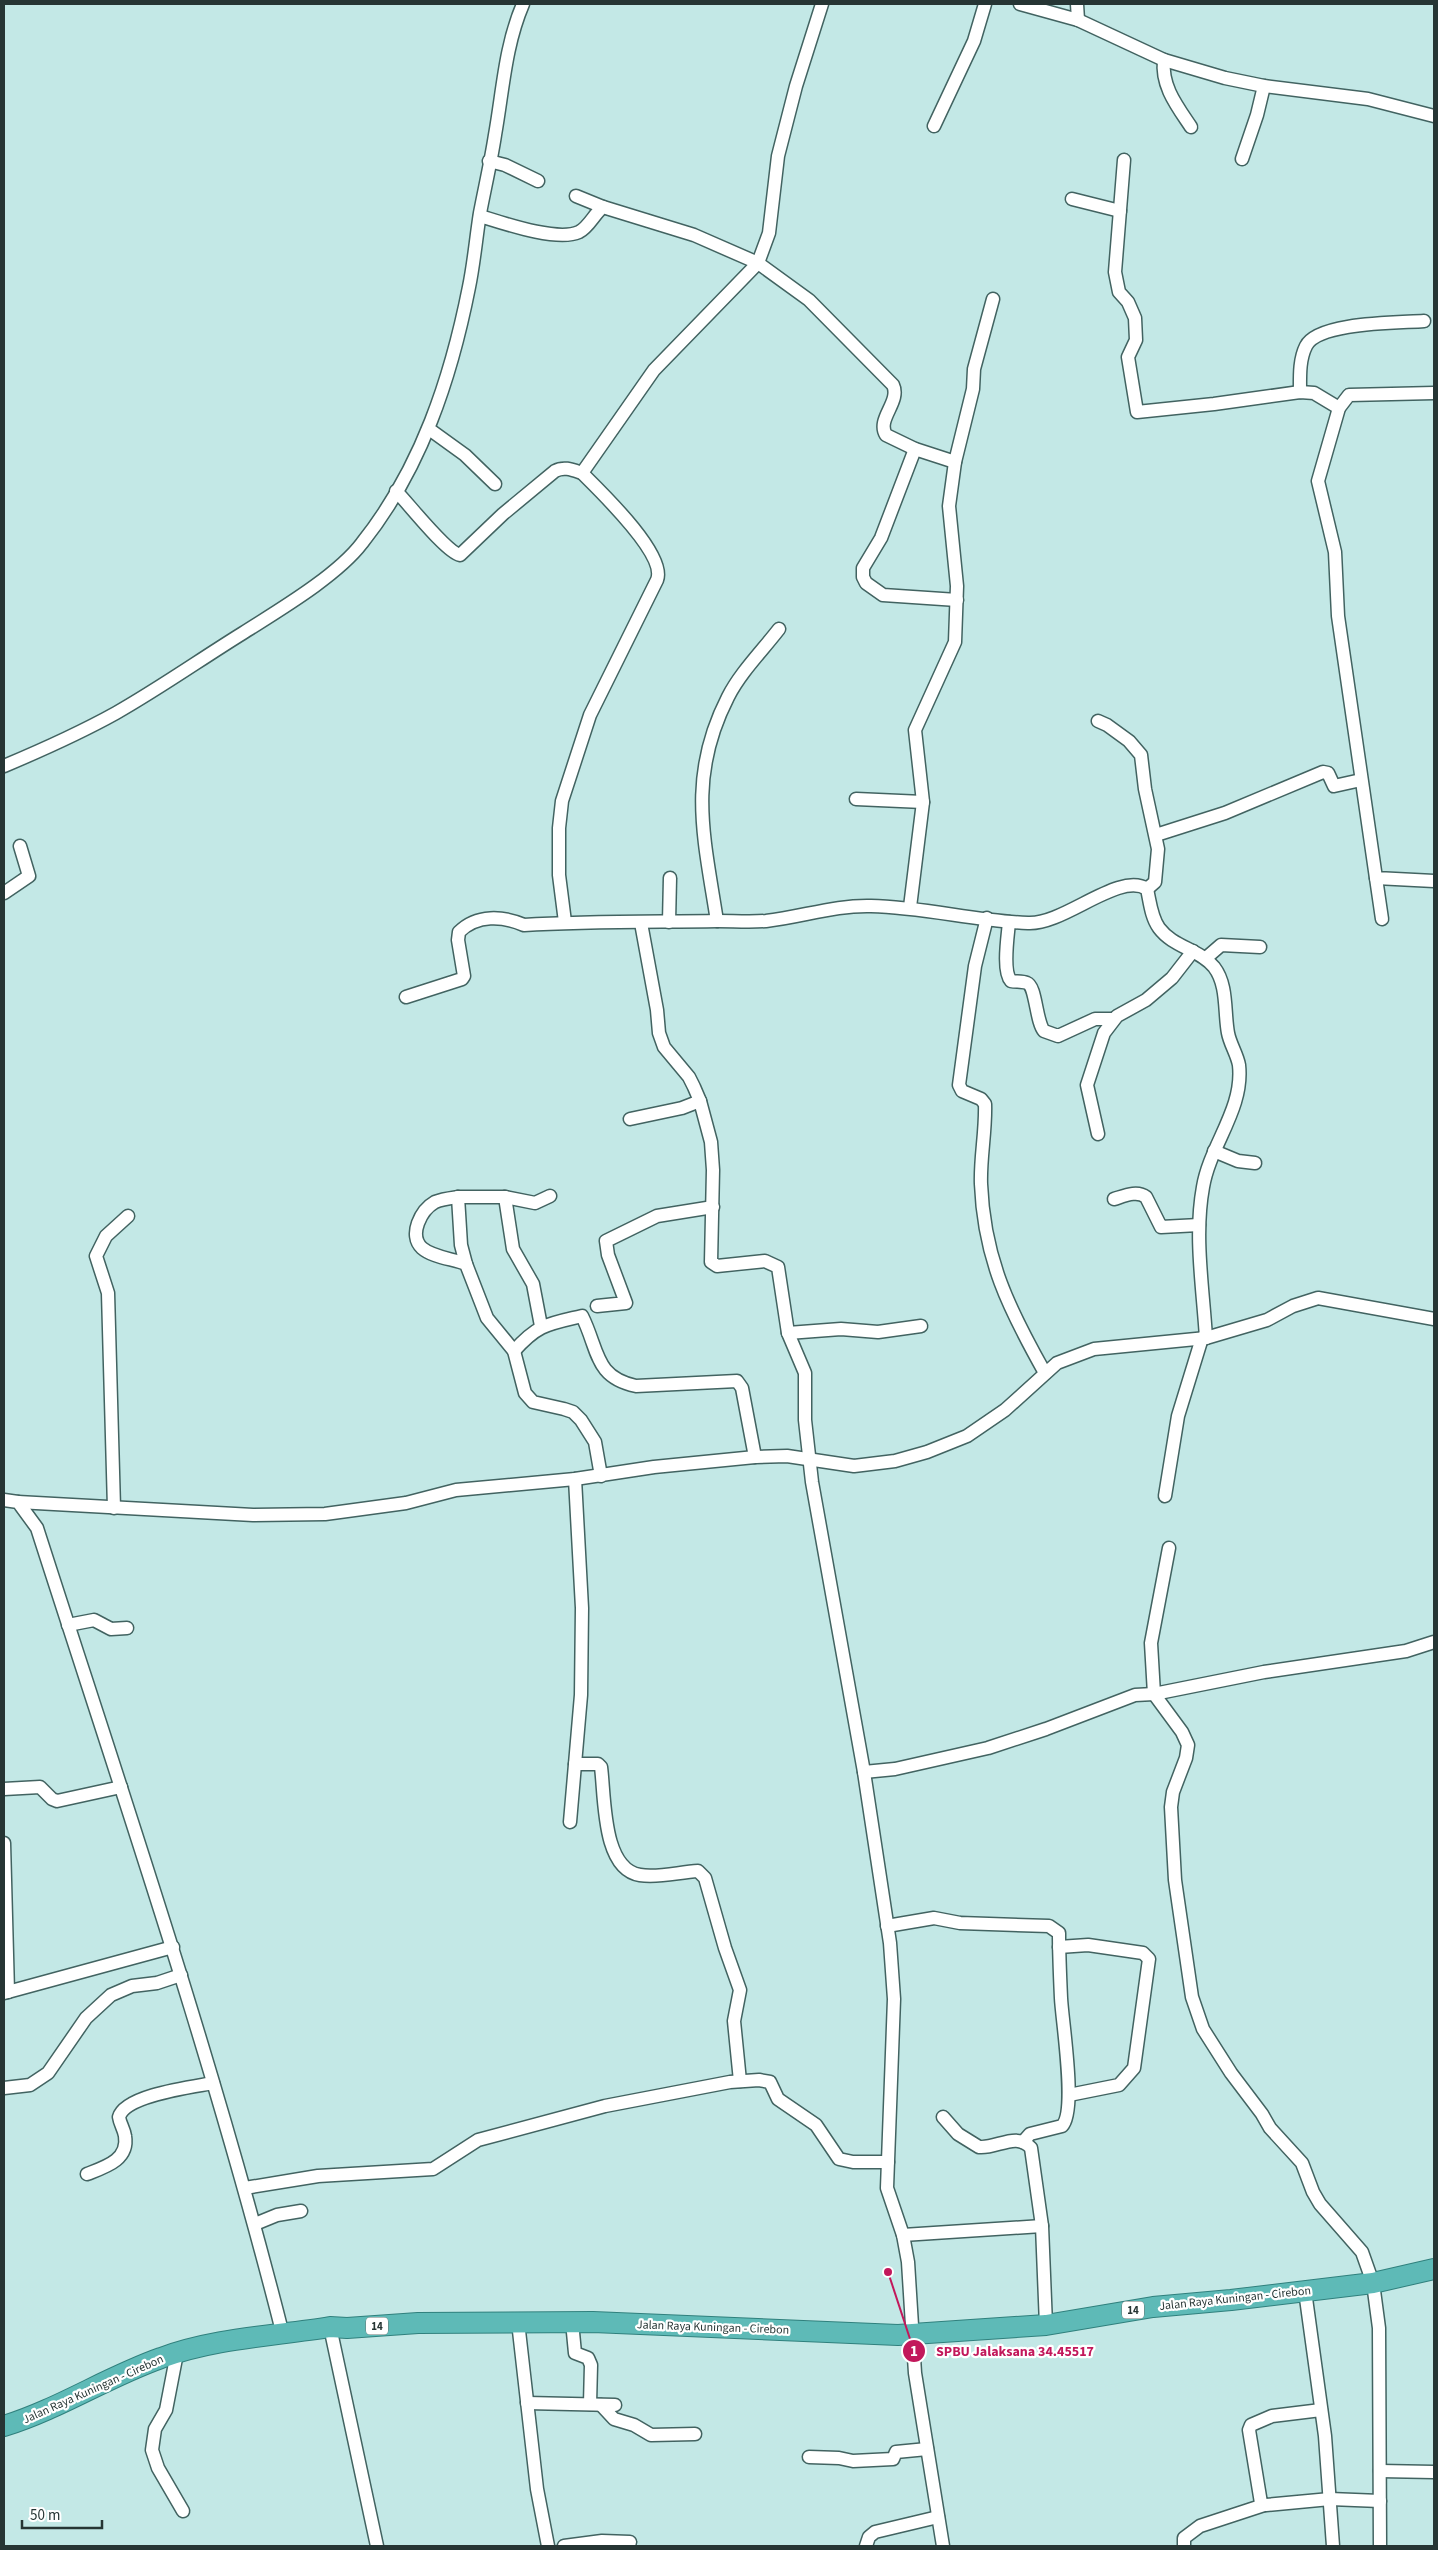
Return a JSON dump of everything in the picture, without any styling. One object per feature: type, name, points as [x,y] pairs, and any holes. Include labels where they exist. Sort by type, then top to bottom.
[{"type":"highway","name":"Jalan Raya Kuningan - Cirebon","points":[[4,2426],[35,2416],[108,2381],[177,2353],[222,2343],[330,2327],[572,2322],[911,2335],[1046,2325],[1153,2307],[1373,2283],[1434,2269]]},
{"type":"street","points":[[4,766],[62,741],[117,712],[315,585],[361,545],[420,449],[429,429],[454,350],[469,287],[511,36],[523,4]]},
{"type":"street","points":[[582,473],[654,370],[758,264],[769,233],[780,147],[796,86],[822,4]]},
{"type":"street","points":[[934,126],[974,41],[984,4]]},
{"type":"street","points":[[1020,4],[1078,20],[1164,60],[1225,78],[1264,86],[1368,99],[1434,116]]},
{"type":"street","points":[[1077,4],[1078,20]]},
{"type":"street","points":[[1164,60],[1163,76],[1166,84],[1191,127]]},
{"type":"street","points":[[1242,159],[1257,115],[1264,86]]},
{"type":"street","points":[[1124,160],[1116,239],[1115,272],[1119,292],[1128,302],[1134,318],[1136,340],[1128,357],[1137,412],[1300,392],[1314,394],[1339,408]]},
{"type":"street","points":[[490,161],[505,165],[538,181]]},
{"type":"street","points":[[576,196],[603,207],[694,235],[758,264],[809,300],[891,382],[896,394],[883,431],[887,436],[915,449],[954,462]]},
{"type":"street","points":[[1072,200],[1120,211]]},
{"type":"street","points":[[480,216],[535,232],[568,234],[581,231],[603,207]]},
{"type":"street","points":[[910,907],[923,802],[916,730],[954,642],[957,600],[954,541],[949,506],[954,462],[969,409],[974,369],[993,299]]},
{"type":"street","points":[[1300,392],[1303,356],[1306,346],[1317,335],[1343,328],[1424,321]]},
{"type":"street","points":[[1382,919],[1338,616],[1335,552],[1318,481],[1339,408],[1355,395],[1434,393]]},
{"type":"street","points":[[429,429],[465,455],[495,484]]},
{"type":"street","points":[[915,449],[881,538],[863,568],[862,577],[866,583],[883,595],[957,600]]},
{"type":"street","points":[[396,490],[431,530],[455,554],[460,555],[503,514],[555,470],[565,468],[582,473],[628,520],[657,563],[659,571],[658,580],[590,715],[562,801],[559,828],[559,875],[565,922]]},
{"type":"street","points":[[717,921],[702,828],[700,804],[702,776],[712,737],[728,696],[779,630]]},
{"type":"street","points":[[1098,721],[1107,725],[1129,741],[1141,755],[1145,789],[1158,849],[1155,882],[1148,889]]},
{"type":"street","points":[[1156,835],[1225,813],[1323,772],[1328,773],[1334,786],[1361,780]]},
{"type":"street","points":[[856,799],[923,802]]},
{"type":"street","points":[[4,893],[29,876],[20,846]]},
{"type":"street","points":[[669,922],[670,878]]},
{"type":"street","points":[[1376,878],[1434,882]]},
{"type":"street","points":[[406,997],[462,979],[464,971],[458,936],[463,928],[494,917],[524,924],[765,921],[844,907],[910,907],[1009,922],[1031,923],[1046,921],[1131,884],[1140,884],[1148,889],[1153,916],[1159,928],[1172,941],[1206,958],[1220,978],[1227,1012],[1228,1033],[1239,1064],[1239,1078],[1234,1104],[1214,1151],[1203,1185],[1199,1225],[1204,1338],[1178,1416],[1165,1496]]},
{"type":"street","points":[[988,918],[975,966],[959,1085],[962,1091],[981,1099],[985,1104],[981,1181],[984,1227],[999,1281],[1016,1321],[1045,1373]]},
{"type":"street","points":[[1009,922],[1006,955],[1008,977],[1011,981],[1028,983],[1031,986],[1035,1008],[1044,1031],[1058,1036],[1095,1019],[1113,1019]]},
{"type":"street","points":[[641,923],[657,1010],[659,1033],[664,1047],[689,1077],[700,1101],[712,1156],[711,1262],[717,1266],[765,1261],[778,1267],[788,1333],[805,1373],[809,1458],[864,1772],[887,1926],[894,1999],[888,2162],[889,2197],[903,2235],[908,2262],[911,2335],[915,2373],[943,2546]]},
{"type":"street","points":[[1206,958],[1221,945],[1260,947]]},
{"type":"street","points":[[1098,1134],[1087,1085],[1104,1033],[1113,1019],[1146,1000],[1172,978],[1193,951]]},
{"type":"street","points":[[630,1119],[672,1110],[700,1101]]},
{"type":"street","points":[[1214,1151],[1238,1161],[1255,1163]]},
{"type":"street","points":[[1114,1199],[1142,1194],[1146,1197],[1161,1227],[1199,1225]]},
{"type":"street","points":[[466,1264],[428,1252],[421,1247],[417,1239],[416,1224],[430,1207],[442,1200],[458,1197],[505,1197],[536,1202],[550,1196]]},
{"type":"street","points":[[458,1197],[461,1245],[466,1264],[487,1318],[514,1351],[525,1393],[533,1402],[573,1412],[581,1420],[595,1442],[601,1476]]},
{"type":"street","points":[[505,1197],[513,1249],[533,1284],[541,1326]]},
{"type":"street","points":[[597,1306],[626,1302],[619,1279],[608,1254],[606,1241],[657,1216],[713,1206]]},
{"type":"street","points":[[114,1508],[108,1293],[96,1256],[106,1236],[128,1216]]},
{"type":"street","points":[[4,1500],[114,1508],[277,1516],[325,1514],[406,1503],[456,1490],[575,1479],[654,1467],[755,1457],[787,1456],[809,1458],[854,1466],[895,1462],[967,1436],[1005,1410],[1057,1363],[1094,1349],[1204,1338],[1267,1320],[1294,1306],[1318,1298],[1434,1319]]},
{"type":"street","points":[[514,1351],[528,1335],[541,1326],[582,1316],[605,1373],[620,1383],[636,1386],[737,1381],[742,1388],[755,1457]]},
{"type":"street","points":[[788,1333],[841,1328],[878,1332],[921,1326]]},
{"type":"street","points":[[570,1822],[580,1695],[582,1608],[575,1479]]},
{"type":"street","points":[[18,1502],[37,1528],[173,1947],[245,2188],[283,2335]]},
{"type":"street","points":[[1169,1548],[1151,1643],[1154,1694],[1182,1732],[1188,1745],[1186,1758],[1173,1792],[1171,1822],[1175,1880],[1186,1962],[1197,2015],[1203,2029],[1230,2073],[1262,2114],[1270,2128],[1302,2163],[1313,2192],[1320,2204],[1357,2244],[1373,2283],[1379,2328],[1380,2546]]},
{"type":"street","points":[[68,1625],[94,1620],[111,1629],[127,1628]]},
{"type":"street","points":[[864,1772],[895,1769],[988,1748],[1046,1729],[1134,1696],[1154,1694],[1264,1672],[1406,1652],[1434,1642]]},
{"type":"street","points":[[575,1764],[598,1764],[601,1767],[608,1829],[614,1853],[622,1866],[630,1872],[641,1875],[698,1871],[705,1878],[724,1948],[740,1990],[734,2021],[740,2081]]},
{"type":"street","points":[[4,1789],[40,1787],[52,1799],[57,1801],[121,1787]]},
{"type":"street","points":[[4,1843],[6,1993],[173,1947]]},
{"type":"street","points":[[887,1926],[934,1918],[960,1923],[1049,1926],[1058,1933],[1069,2095],[1068,2113],[1064,2124],[1030,2134],[1023,2142]]},
{"type":"street","points":[[1059,1946],[1088,1945],[1143,1953],[1149,1959],[1134,2068],[1119,2085],[1069,2095]]},
{"type":"street","points":[[4,2088],[30,2085],[48,2073],[86,2018],[111,1995],[132,1986],[157,1983],[181,1976]]},
{"type":"street","points":[[245,2188],[318,2176],[433,2169],[478,2140],[500,2133],[605,2106],[740,2081],[759,2080],[770,2082],[778,2099],[816,2125],[839,2159],[853,2162],[888,2162]]},
{"type":"street","points":[[87,2174],[115,2162],[122,2155],[126,2140],[119,2117],[124,2108],[154,2095],[213,2083]]},
{"type":"street","points":[[943,2117],[958,2134],[979,2147],[1012,2140],[1023,2142],[1032,2150],[1042,2226],[1046,2325]]},
{"type":"street","points":[[255,2224],[277,2215],[301,2211]]},
{"type":"street","points":[[903,2235],[1042,2226]]},
{"type":"street","points":[[1305,2291],[1321,2410],[1333,2546]]},
{"type":"street","points":[[518,2322],[537,2489],[548,2546]]},
{"type":"street","points":[[572,2322],[575,2353],[588,2358],[591,2365],[595,2405],[614,2418],[651,2435],[695,2434]]},
{"type":"street","points":[[330,2327],[377,2546]]},
{"type":"street","points":[[177,2353],[166,2410],[155,2429],[152,2450],[158,2468],[183,2511]]},
{"type":"street","points":[[527,2403],[615,2405]]},
{"type":"street","points":[[1264,2505],[1261,2501],[1249,2430],[1251,2425],[1269,2419],[1272,2416],[1321,2410]]},
{"type":"street","points":[[809,2457],[853,2461],[893,2459],[896,2452],[928,2449]]},
{"type":"street","points":[[1380,2471],[1434,2472]]},
{"type":"street","points":[[1184,2546],[1184,2538],[1200,2526],[1264,2505],[1330,2499],[1380,2501]]},
{"type":"street","points":[[866,2546],[867,2540],[875,2532],[938,2517]]},
{"type":"street","points":[[564,2546],[602,2541],[630,2542]]},
{"type":"place","name":"SPBU Jalaksana 34.45517","points":[[888,2272]]}]
